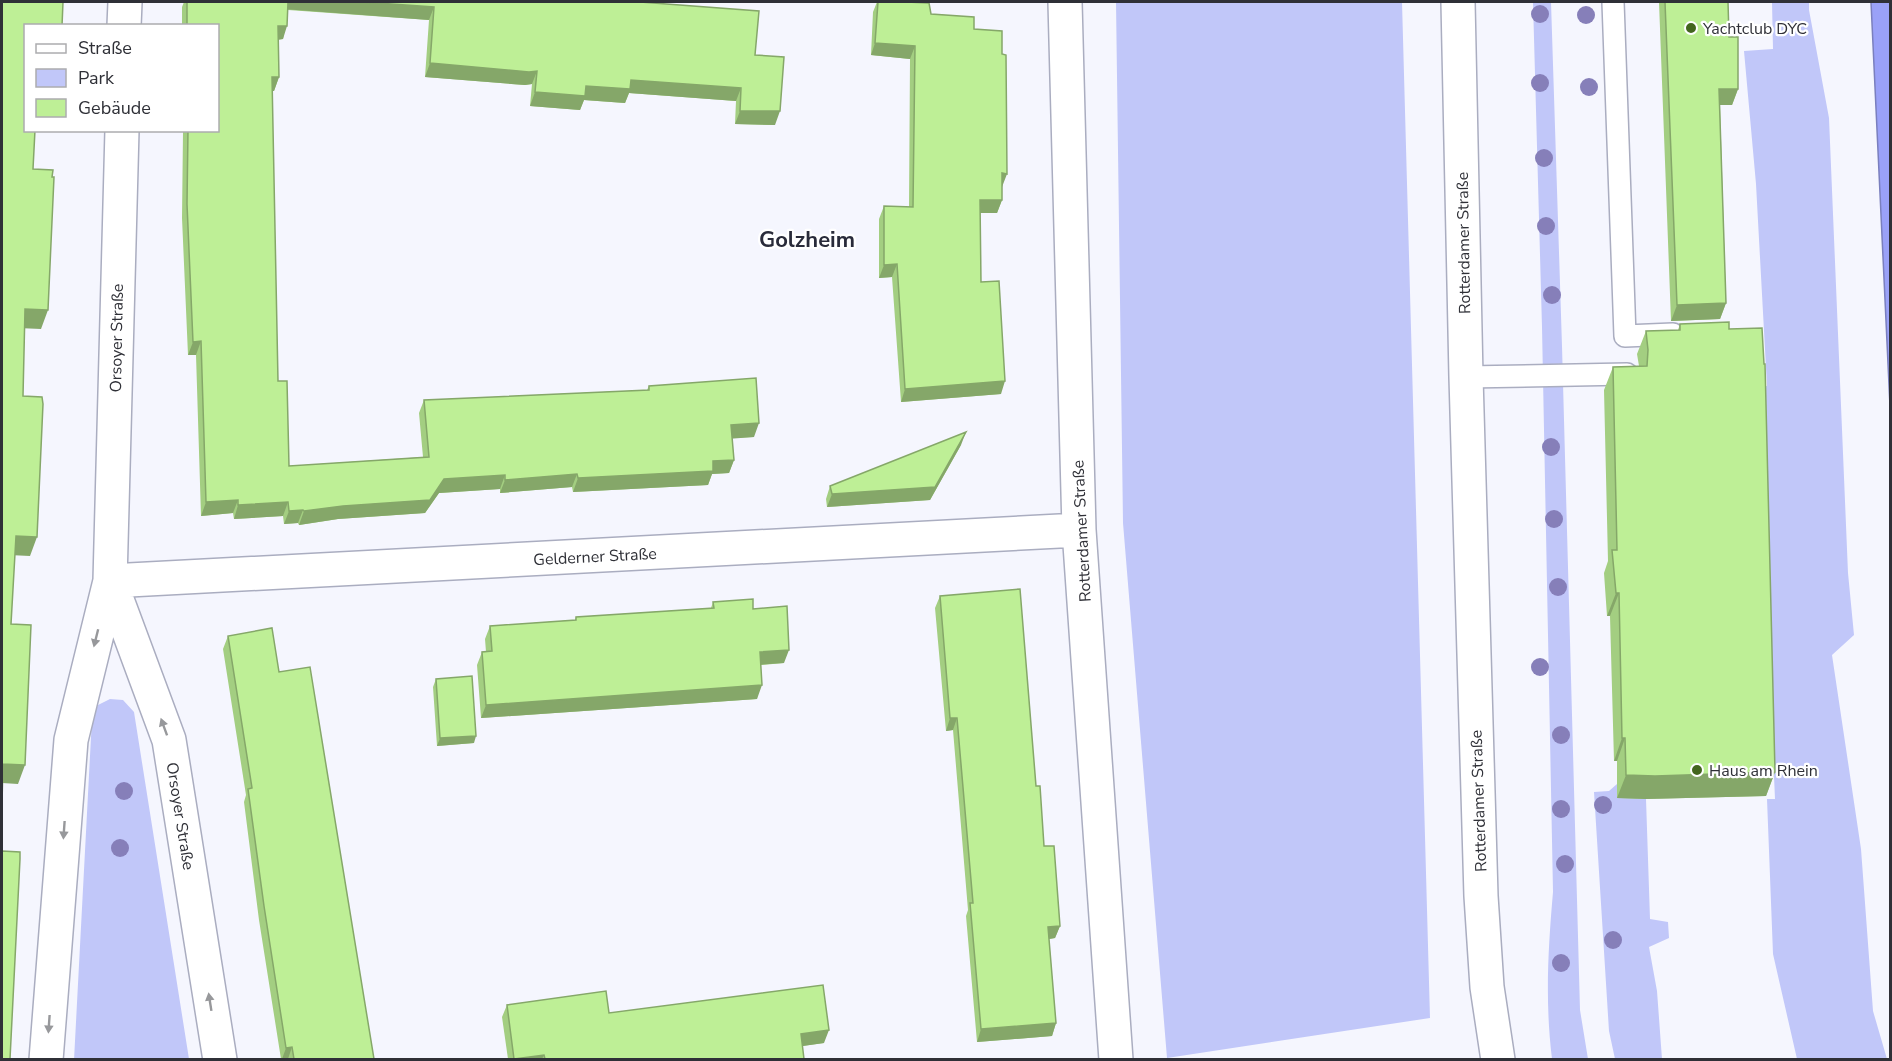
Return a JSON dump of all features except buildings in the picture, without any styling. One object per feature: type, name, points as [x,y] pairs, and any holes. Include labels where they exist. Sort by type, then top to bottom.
[{"type":"street","points":[[124,24],[125,2]]},
{"type":"street","name":"Rotterdamer Straße","points":[[1065,2],[1079,530],[1116,1059]]},
{"type":"street","name":"Rotterdamer Straße","points":[[1458,2],[1481,896],[1487,987],[1498,1059]]},
{"type":"street","name":"Orsoyer Straße","points":[[46,1059],[71,740],[110,581],[122,132]]},
{"type":"street","name":"Gelderner Straße","points":[[110,581],[1079,530]]},
{"type":"street","name":"Orsoyer Straße","points":[[110,581],[169,740],[220,1059]]},
{"type":"lane","points":[[1613,2],[1625,336],[1692,333]]},
{"type":"lane","points":[[1466,377],[1627,374]]},
{"type":"green space","points":[[1116,2],[1402,2],[1430,1018],[1167,1058],[1123,523]]},
{"type":"green space","points":[[1533,2],[1551,2],[1580,1010],[1588,1059],[1552,1059],[1548,1017],[1553,892]]},
{"type":"green space","points":[[1772,2],[1809,2],[1829,118],[1848,573],[1854,635],[1832,655],[1861,849],[1873,1011],[1887,1059],[1797,1059],[1773,954],[1767,799],[1775,799],[1757,387],[1767,386],[1756,184],[1744,51],[1773,49]]},
{"type":"green space","points":[[110,699],[123,700],[134,712],[189,1059],[74,1060],[92,718],[98,705]]},
{"type":"green space","points":[[1617,784],[1646,799],[1650,919],[1668,922],[1669,938],[1649,947],[1657,991],[1662,1059],[1615,1059],[1609,1031],[1594,792],[1609,791]]},
{"type":"water","points":[[1871,2],[1890,2],[1890,406]]},
{"type":"place","name":"Yachtclub DYC","points":[[1691,28]]},
{"type":"place","name":"Haus am Rhein","points":[[1697,770]]},
{"type":"district","name":"Golzheim","points":[[807,239]]}]
